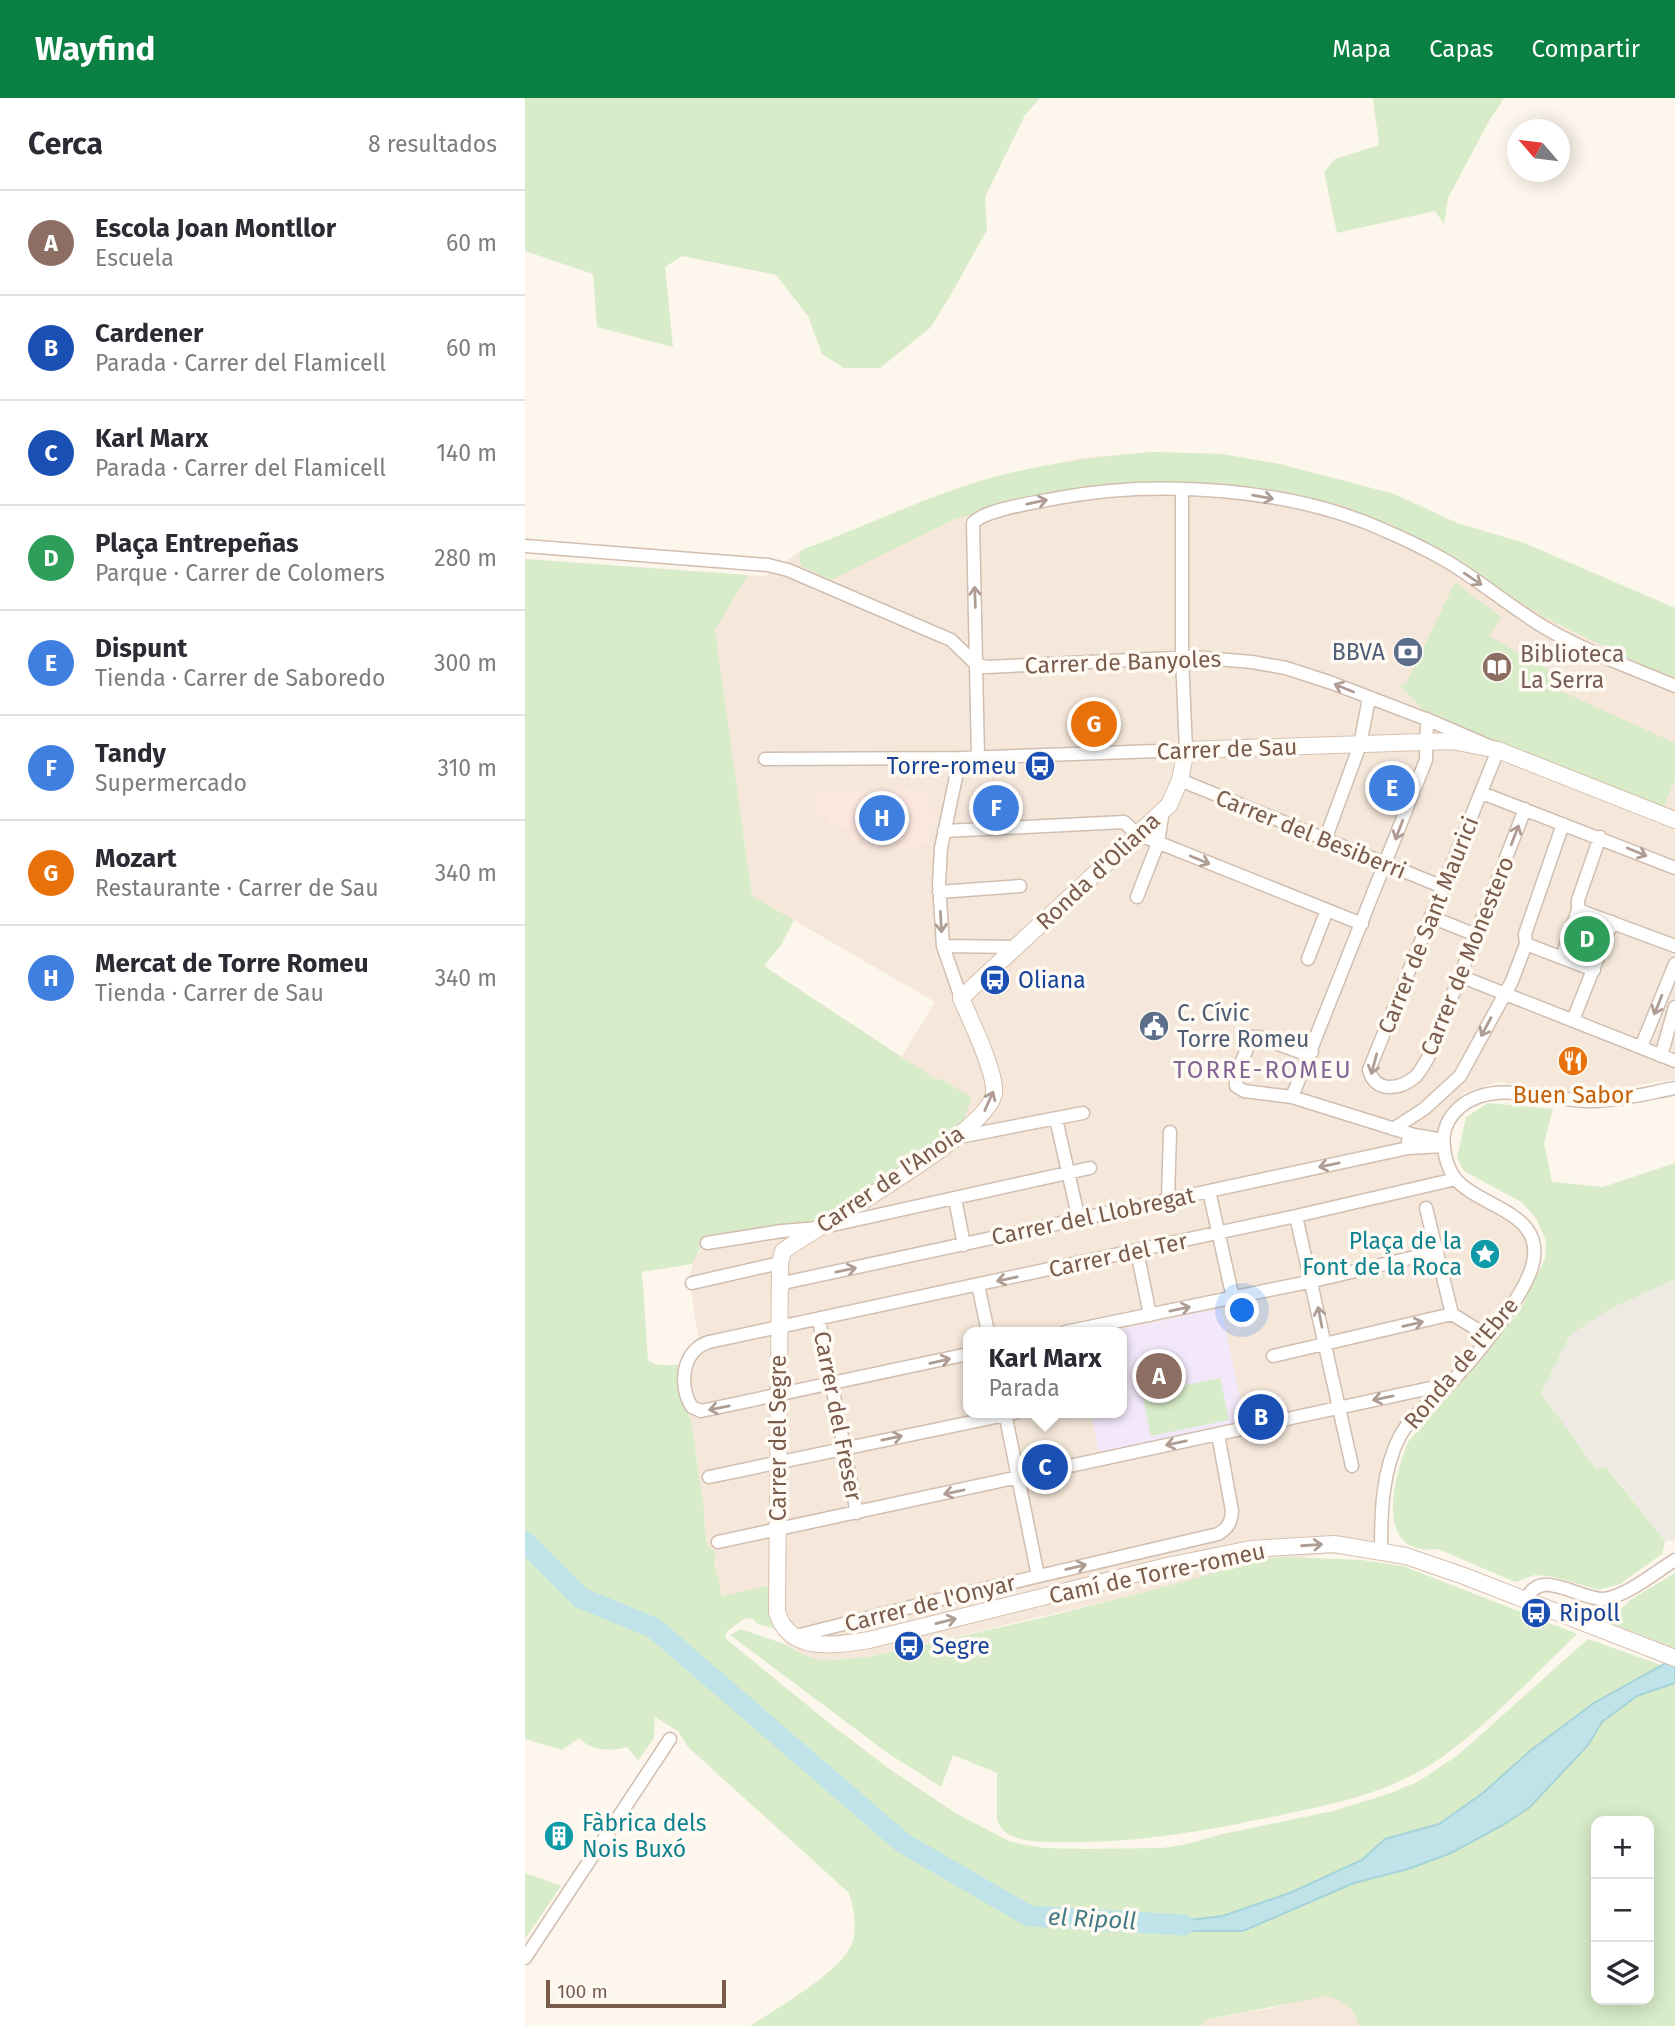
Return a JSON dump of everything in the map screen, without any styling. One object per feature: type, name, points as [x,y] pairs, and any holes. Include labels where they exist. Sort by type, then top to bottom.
[{"type":"street","points":[[978,758],[973,523],[977,518],[1003,510],[1070,496],[1153,487],[1237,492],[1311,505],[1384,530],[1444,559],[1550,631],[1675,686]]},
{"type":"street","points":[[1182,489],[1182,657],[1187,750]]},
{"type":"street","points":[[525,546],[768,565],[788,570],[951,640],[977,665]]},
{"type":"street","name":"Carrer de Banyoles","points":[[977,665],[987,667],[1182,657],[1226,659],[1286,668],[1332,682],[1498,750]]},
{"type":"street","points":[[1325,840],[1360,746],[1369,698]]},
{"type":"street","points":[[1292,1097],[1426,760],[1427,719]]},
{"type":"street","name":"Carrer de Sau","points":[[765,759],[978,758],[1452,741],[1498,750],[1675,820]]},
{"type":"street","name":"Ronda d'Oliana","points":[[964,995],[1169,805],[1180,780],[1187,750]]},
{"type":"street","name":"Carrer de Sant Maurici","points":[[1391,1087],[1378,1085],[1372,1080],[1369,1070],[1498,750]]},
{"type":"street","name":"Carrer de l'Anoia","points":[[780,1263],[783,1251],[796,1241],[958,1137],[988,1108],[994,1091],[990,1072],[964,995],[943,946],[939,892],[941,848],[960,758]]},
{"type":"street","name":"Carrer del Besiberri","points":[[1180,780],[1443,887]]},
{"type":"street","points":[[1482,793],[1675,868]]},
{"type":"street","name":"Carrer de Monestero","points":[[1391,1087],[1403,1085],[1417,1075],[1422,1067],[1525,809]]},
{"type":"street","points":[[1137,897],[1158,843],[1163,810]]},
{"type":"street","points":[[944,831],[1123,822],[1137,834],[1158,843],[1362,924]]},
{"type":"street","points":[[1393,1129],[1424,1109],[1460,1076],[1511,981],[1526,944],[1525,934],[1563,824]]},
{"type":"street","points":[[1562,957],[1600,837]]},
{"type":"street","points":[[939,892],[1020,886]]},
{"type":"street","points":[[1308,959],[1327,910]]},
{"type":"street","points":[[1578,910],[1675,946]]},
{"type":"street","points":[[1431,917],[1476,935]]},
{"type":"street","points":[[1573,1020],[1612,922]]},
{"type":"street","points":[[1526,944],[1594,970]]},
{"type":"street","name":"Ronda d'Oliana","points":[[943,946],[1016,947]]},
{"type":"street","points":[[1641,1047],[1675,964]]},
{"type":"street","points":[[1459,976],[1675,1061]]},
{"type":"street","points":[[1661,1056],[1675,1007]]},
{"type":"street","points":[[1311,1052],[1303,1053],[1252,1037],[1237,1075],[1236,1086],[1244,1091],[1292,1097],[1443,1143]]},
{"type":"street","points":[[1456,1179],[1448,1166],[1443,1143],[1446,1125],[1464,1103],[1479,1095],[1500,1091],[1576,1101],[1598,1101],[1675,1088]]},
{"type":"street","points":[[958,1137],[1083,1113]]},
{"type":"street","points":[[1056,1119],[1079,1220]]},
{"type":"street","points":[[1168,1200],[1170,1132]]},
{"type":"street","points":[[1408,1148],[1408,1142],[1414,1135]]},
{"type":"street","name":"Carrer del Llobregat","points":[[780,1286],[788,1282],[1408,1148],[1443,1143]]},
{"type":"street","points":[[707,1243],[819,1228],[1090,1168]]},
{"type":"street","name":"Carrer del Ter","points":[[778,1396],[696,1411],[686,1396],[684,1377],[691,1354],[703,1343],[1137,1251],[1456,1179]]},
{"type":"street","name":"Ronda de l'Ebre","points":[[1381,1550],[1386,1476],[1401,1436],[1417,1413],[1450,1384],[1487,1339],[1514,1304],[1532,1267],[1532,1241],[1529,1230],[1519,1220],[1456,1179]]},
{"type":"street","points":[[1209,1191],[1233,1298]]},
{"type":"street","points":[[955,1199],[964,1245]]},
{"type":"street","points":[[1426,1208],[1452,1314],[1487,1339]]},
{"type":"street","points":[[1296,1216],[1313,1281],[1352,1466]]},
{"type":"street","points":[[1137,1251],[1150,1315]]},
{"type":"street","points":[[1091,1327],[1313,1281],[1436,1252]]},
{"type":"street","points":[[692,1283],[780,1263]]},
{"type":"street","name":"Carrer del Segre","points":[[780,1263],[777,1612],[785,1627],[796,1636]]},
{"type":"street","points":[[978,1285],[987,1327]]},
{"type":"street","points":[[1273,1356],[1452,1314]]},
{"type":"street","name":"Carrer del Freser","points":[[819,1320],[857,1513]]},
{"type":"street","points":[[778,1396],[963,1355]]},
{"type":"street","points":[[718,1542],[1450,1384]]},
{"type":"street","points":[[709,1477],[985,1418]]},
{"type":"street","points":[[1010,1418],[1038,1576]]},
{"type":"street","name":"Carrer de l'Onyar","points":[[796,1636],[1218,1534],[1227,1529],[1232,1510],[1217,1434]]},
{"type":"street","name":"Camí de Torre-romeu","points":[[796,1636],[823,1646],[856,1642],[1167,1566],[1251,1549],[1333,1544],[1381,1550],[1464,1576],[1675,1658]]},
{"type":"street","points":[[1526,1600],[1530,1591],[1539,1584],[1594,1597],[1611,1597],[1624,1592],[1675,1560]]},
{"type":"street","points":[[851,1622],[856,1642]]},
{"type":"street","points":[[525,1958],[670,1739]]},
{"type":"shaded area","points":[[1153,452],[1221,454],[1279,464],[1394,494],[1457,523],[1524,543],[1675,608],[1675,1079],[1596,1092],[1569,1092],[1498,1082],[1464,1093],[1446,1110],[1437,1130],[1435,1148],[1441,1167],[1456,1186],[1516,1223],[1527,1242],[1527,1268],[1512,1301],[1454,1371],[1404,1423],[1386,1465],[1374,1532],[1377,1555],[1326,1554],[1284,1560],[868,1657],[821,1661],[801,1654],[787,1645],[775,1629],[768,1611],[722,1597],[714,1550],[707,1545],[691,1420],[681,1398],[680,1365],[686,1351],[698,1337],[689,1277],[695,1256],[714,1238],[944,1140],[940,1079],[938,1081],[901,1058],[935,1002],[752,896],[715,630],[748,575],[765,576],[802,550],[925,500],[983,481],[1081,458]]},
{"type":"shaded area","points":[[907,788],[911,792],[927,791],[928,810],[932,811],[932,815],[936,815],[936,820],[932,820],[932,825],[929,825],[929,844],[909,849],[868,851],[863,847],[862,841],[852,841],[851,828],[837,828],[836,823],[828,823],[828,816],[816,816],[815,792],[865,792]]},
{"type":"shaded area","points":[[1675,1279],[1675,1540],[1665,1541],[1607,1467],[1596,1469],[1541,1393],[1570,1335],[1608,1310]]},
{"type":"shaded area","points":[[1221,1308],[1245,1421],[1099,1452],[1092,1418],[1127,1418],[1127,1328]]},
{"type":"shaded area","points":[[1328,1993],[1357,2007],[1363,2026],[1201,2026],[1205,2020],[1277,2007],[1309,1995]]},
{"type":"green space","points":[[525,98],[1040,98],[1025,115],[985,197],[987,230],[930,328],[880,368],[844,368],[822,354],[808,316],[776,275],[682,256],[665,267],[673,347],[597,327],[593,274],[525,251]]},
{"type":"green space","points":[[1373,98],[1504,98],[1448,198],[1444,224],[1435,211],[1337,233],[1324,172],[1335,159],[1379,145]]},
{"type":"green space","points":[[1153,452],[1221,454],[1280,464],[1394,494],[1457,523],[1524,543],[1675,608],[1675,681],[1544,617],[1442,553],[1382,522],[1338,504],[1274,490],[1155,483],[1084,490],[955,519],[831,580],[801,566],[799,555],[802,550],[915,504],[983,480],[1067,462]]},
{"type":"green space","points":[[525,559],[748,575],[715,630],[752,896],[794,920],[781,945],[764,966],[938,1081],[940,1078],[972,1098],[962,1124],[882,1184],[811,1224],[715,1238],[699,1250],[692,1264],[642,1272],[648,1360],[660,1365],[680,1365],[681,1398],[691,1420],[707,1545],[714,1550],[722,1596],[768,1586],[768,1611],[775,1629],[758,1624],[752,1618],[744,1619],[727,1631],[725,1638],[834,1727],[891,1770],[957,1814],[1011,1842],[1043,1848],[1162,1848],[1183,1845],[1333,1811],[1391,1793],[1419,1781],[1458,1755],[1588,1639],[1675,1670],[1675,2026],[1359,2026],[1355,2014],[1348,2006],[1327,1996],[1205,2020],[1201,2026],[750,2026],[821,1978],[845,1956],[851,1946],[855,1926],[849,1893],[688,1747],[678,1731],[655,1717],[654,1738],[638,1761],[627,1747],[601,1749],[590,1746],[579,1738],[562,1750],[525,1739]]},
{"type":"green space","points":[[1455,582],[1501,617],[1489,636],[1562,677],[1556,689],[1675,743],[1675,779],[1662,812],[1425,712],[1400,686],[1407,682]]},
{"type":"green space","points":[[1584,918],[1603,927],[1590,958],[1571,951]]},
{"type":"green space","points":[[1488,1103],[1553,1109],[1544,1143],[1552,1182],[1603,1187],[1675,1163],[1675,1279],[1608,1310],[1570,1335],[1541,1393],[1596,1469],[1606,1467],[1665,1541],[1662,1554],[1620,1584],[1599,1590],[1554,1577],[1535,1575],[1515,1582],[1438,1549],[1417,1548],[1403,1541],[1396,1528],[1394,1493],[1408,1442],[1519,1312],[1545,1259],[1546,1241],[1537,1220],[1523,1203],[1464,1171],[1457,1158],[1466,1117]]},
{"type":"green space","points":[[1220,1378],[1229,1420],[1151,1436],[1142,1394]]},
{"type":"green space","points":[[1287,1557],[1362,1560],[1403,1566],[1577,1634],[1467,1738],[1427,1767],[1384,1788],[1310,1809],[1241,1823],[1143,1839],[1093,1842],[1038,1842],[1008,1834],[997,1819],[997,1773],[953,1755],[941,1787],[889,1754],[730,1635],[741,1629],[787,1645],[801,1654],[821,1661],[868,1657],[1050,1616],[1187,1581],[1255,1560]]},
{"type":"green space","points":[[1675,1573],[1675,1648],[1608,1622],[1630,1600]]},
{"type":"green space","points":[[525,1873],[561,1886],[525,1939]]},
{"type":"water","points":[[1675,1658],[1675,1683],[1637,1696],[1602,1722],[1588,1745],[1530,1807],[1451,1853],[1408,1869],[1354,1883],[1243,1931],[1195,1931],[1156,1924],[1223,1916],[1292,1892],[1362,1860],[1385,1839],[1439,1824],[1483,1793],[1531,1750],[1594,1703]]},
{"type":"waterway","name":"el Ripoll","points":[[525,1542],[581,1598],[654,1628],[903,1843],[1029,1916],[1184,1925]]},
{"type":"place","name":"BBVA","points":[[1408,652]]},
{"type":"place","name":"Biblioteca La Serra","points":[[1497,667]]},
{"type":"place","name":"Mozart","points":[[1094,724]]},
{"type":"place","name":"Torre-romeu","points":[[1040,766]]},
{"type":"place","name":"Dispunt","points":[[1392,788]]},
{"type":"place","name":"Tandy","points":[[996,808]]},
{"type":"place","name":"Mercat de Torre Romeu","points":[[882,818]]},
{"type":"place","name":"Plaça Entrepeñas","points":[[1587,939]]},
{"type":"place","name":"Oliana","points":[[995,980]]},
{"type":"place","name":"C. Cívic Torre Romeu","points":[[1154,1026]]},
{"type":"place","name":"Buen Sabor","points":[[1573,1061]]},
{"type":"place","name":"Plaça de la Font de la Roca","points":[[1485,1254]]},
{"type":"place","name":"Escola Joan Montllor","points":[[1159,1376]]},
{"type":"place","name":"Cardener","points":[[1261,1417]]},
{"type":"place","name":"Karl Marx","points":[[1045,1467]]},
{"type":"place","name":"Ripoll","points":[[1536,1613]]},
{"type":"place","name":"Segre","points":[[909,1646]]},
{"type":"place","name":"Fàbrica dels Nois Buxó","points":[[559,1836]]},
{"type":"district","name":"TORRE-ROMEU","points":[[1263,1070]]}]
